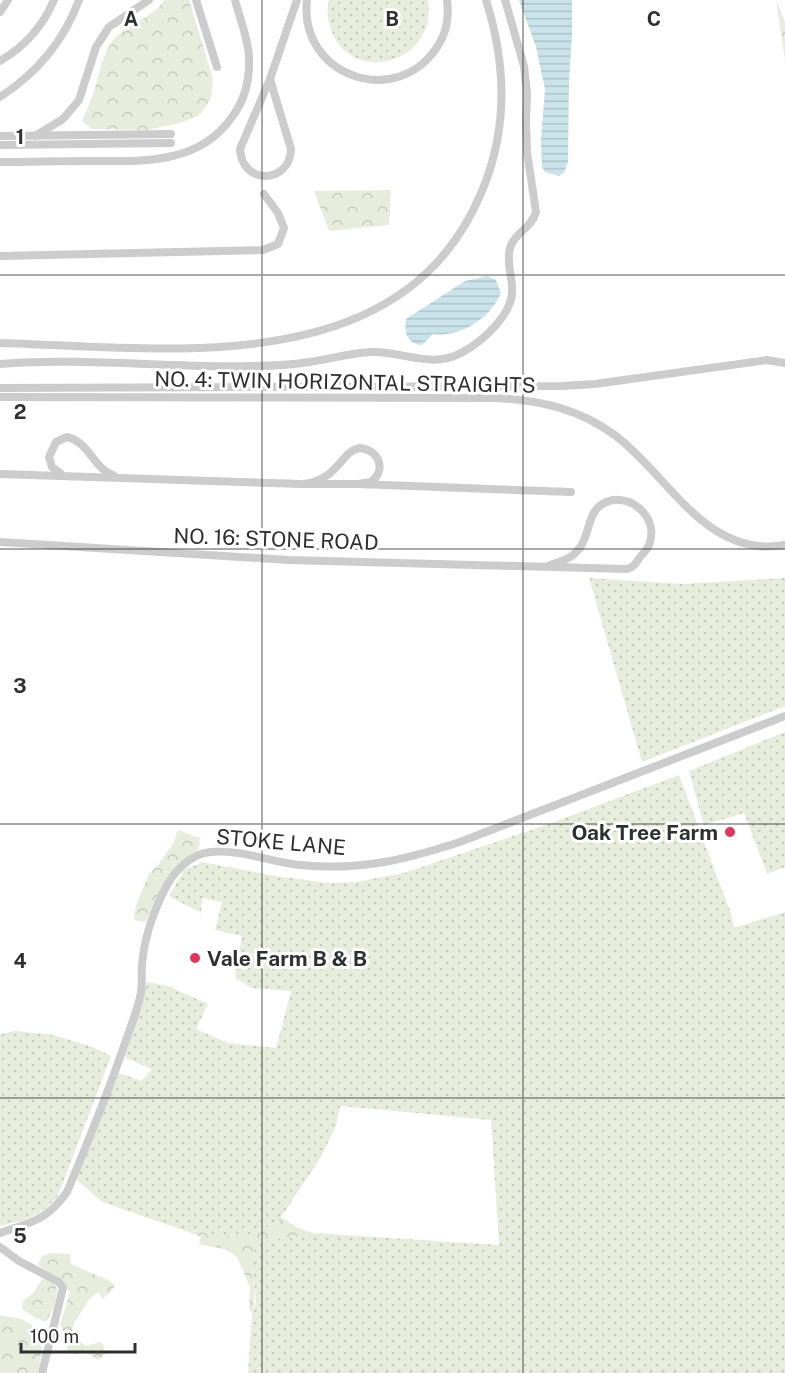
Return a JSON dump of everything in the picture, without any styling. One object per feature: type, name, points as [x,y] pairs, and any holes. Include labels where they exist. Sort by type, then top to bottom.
[{"type":"street","points":[[0,12],[8,0]]},
{"type":"street","points":[[0,61],[20,48],[31,36],[46,16],[54,0]]},
{"type":"street","points":[[0,97],[34,71],[55,46],[80,0]]},
{"type":"street","points":[[35,136],[63,119],[79,100],[96,47],[109,27],[149,0]]},
{"type":"street","points":[[196,0],[219,66],[201,0]]},
{"type":"street","points":[[0,162],[154,160],[182,154],[213,139],[235,114],[247,83],[248,48],[235,0]]},
{"type":"street","points":[[270,79],[291,155],[279,172],[267,176],[253,174],[248,169],[241,157],[240,149],[270,79],[297,0]]},
{"type":"street","points":[[307,1],[308,25],[316,45],[330,62],[348,74],[369,80],[392,79],[412,72],[431,56],[444,35],[449,11],[447,0]]},
{"type":"street","points":[[0,343],[180,348],[275,342],[340,325],[377,308],[411,285],[442,256],[465,225],[479,199],[493,164],[500,132],[502,81],[496,34],[486,0]]},
{"type":"street","points":[[0,364],[74,362],[253,366],[309,362],[375,352],[432,360],[448,358],[469,348],[507,311],[513,291],[508,257],[510,249],[518,235],[533,221],[536,212],[527,152],[527,93],[524,66],[505,0]]},
{"type":"street","points":[[0,136],[171,139],[0,145]]},
{"type":"street","points":[[0,256],[263,250],[278,244],[284,228],[278,213],[264,194]]},
{"type":"street","name":"NO. 4: TWIN HORIZONTAL STRAIGHTS","points":[[0,388],[562,386],[596,384],[767,360],[785,363]]},
{"type":"street","name":"NO. 4: TWIN HORIZONTAL STRAIGHTS","points":[[0,397],[532,400],[576,413],[616,437],[634,452],[698,518],[725,537],[758,546],[785,545]]},
{"type":"street","points":[[63,475],[52,467],[49,457],[56,442],[67,437],[81,443],[98,466],[107,473],[135,478]]},
{"type":"street","points":[[302,484],[314,483],[326,477],[351,451],[362,448],[376,456],[380,467],[373,481],[358,484]]},
{"type":"street","points":[[0,474],[571,492]]},
{"type":"street","name":"NO. 16: STONE ROAD","points":[[0,542],[290,560],[550,565],[627,569],[633,567],[650,543],[651,535],[645,514],[632,503],[621,500],[602,504],[592,514],[579,549],[563,561],[550,565]]},
{"type":"street","name":"STOKE LANE","points":[[0,1233],[43,1218],[57,1207],[67,1192],[117,1067],[141,995],[142,963],[150,922],[165,889],[190,859],[208,852],[230,852],[298,865],[336,867],[375,865],[411,858],[460,842],[785,716]]},
{"type":"street","points":[[0,1247],[19,1261],[59,1282],[63,1288],[42,1373]]},
{"type":"green space","points":[[164,0],[189,0],[213,79],[211,99],[200,115],[180,123],[147,130],[92,129],[82,121],[108,49],[117,36],[154,11]]},
{"type":"green space","points":[[329,0],[428,0],[428,22],[420,39],[408,52],[392,60],[374,62],[357,59],[343,49],[332,32],[328,16]]},
{"type":"green space","points":[[776,0],[785,22],[785,60]]},
{"type":"green space","points":[[391,190],[389,225],[329,231],[314,191]]},
{"type":"green space","points":[[589,578],[683,584],[785,578],[785,706],[642,762]]},
{"type":"green space","points":[[785,732],[785,867],[767,874],[744,813],[704,825],[689,771]]},
{"type":"green space","points":[[679,775],[731,914],[734,928],[785,912],[785,1373],[248,1373],[252,1314],[256,1301],[251,1260],[261,1240],[308,1236],[313,1233],[499,1245],[491,1120],[340,1106],[336,1126],[321,1157],[277,1223],[246,1236],[234,1237],[183,1230],[102,1202],[76,1179],[119,1073],[141,1081],[152,1069],[126,1058],[125,1053],[147,982],[168,986],[208,1004],[196,1029],[228,1043],[276,1048],[291,991],[252,988],[235,978],[242,936],[215,930],[222,902],[202,898],[201,913],[169,896],[184,870],[203,862],[275,876],[329,883],[356,882],[404,873],[543,826]]},
{"type":"green space","points":[[178,830],[200,838],[199,849],[166,881],[146,922],[134,920],[136,905],[149,874],[173,844]]},
{"type":"green space","points":[[16,1031],[54,1035],[93,1047],[111,1056],[58,1196],[45,1209],[32,1217],[0,1226],[0,1034]]},
{"type":"green space","points":[[281,1217],[298,1228],[313,1233],[308,1236],[261,1240],[252,1257],[254,1304],[252,1314],[249,1307],[250,1287],[237,1257],[224,1249],[199,1244],[201,1237],[183,1230],[234,1237],[246,1236],[277,1223]]},
{"type":"green space","points":[[51,1253],[70,1254],[71,1264],[115,1285],[111,1292],[102,1299],[99,1292],[91,1298],[72,1329],[75,1337],[86,1346],[100,1342],[104,1346],[105,1354],[100,1359],[97,1360],[87,1352],[76,1354],[68,1351],[60,1324],[70,1293],[63,1281],[38,1265],[42,1256]]},
{"type":"green space","points":[[43,1278],[55,1283],[57,1293],[46,1322],[22,1309],[23,1301],[33,1293]]},
{"type":"green space","points":[[0,1315],[23,1320],[36,1330],[41,1343],[38,1373],[0,1373]]},
{"type":"water","points":[[519,0],[572,0],[568,162],[564,173],[559,176],[545,172],[542,167],[541,140],[545,89],[536,47]]},
{"type":"water","points":[[488,276],[496,280],[501,293],[490,311],[482,318],[454,333],[433,334],[422,345],[410,340],[406,333],[406,319],[465,281]]},
{"type":"place","name":"Oak Tree Farm","points":[[730,832]]},
{"type":"place","name":"Vale Farm B & B","points":[[195,958]]}]
